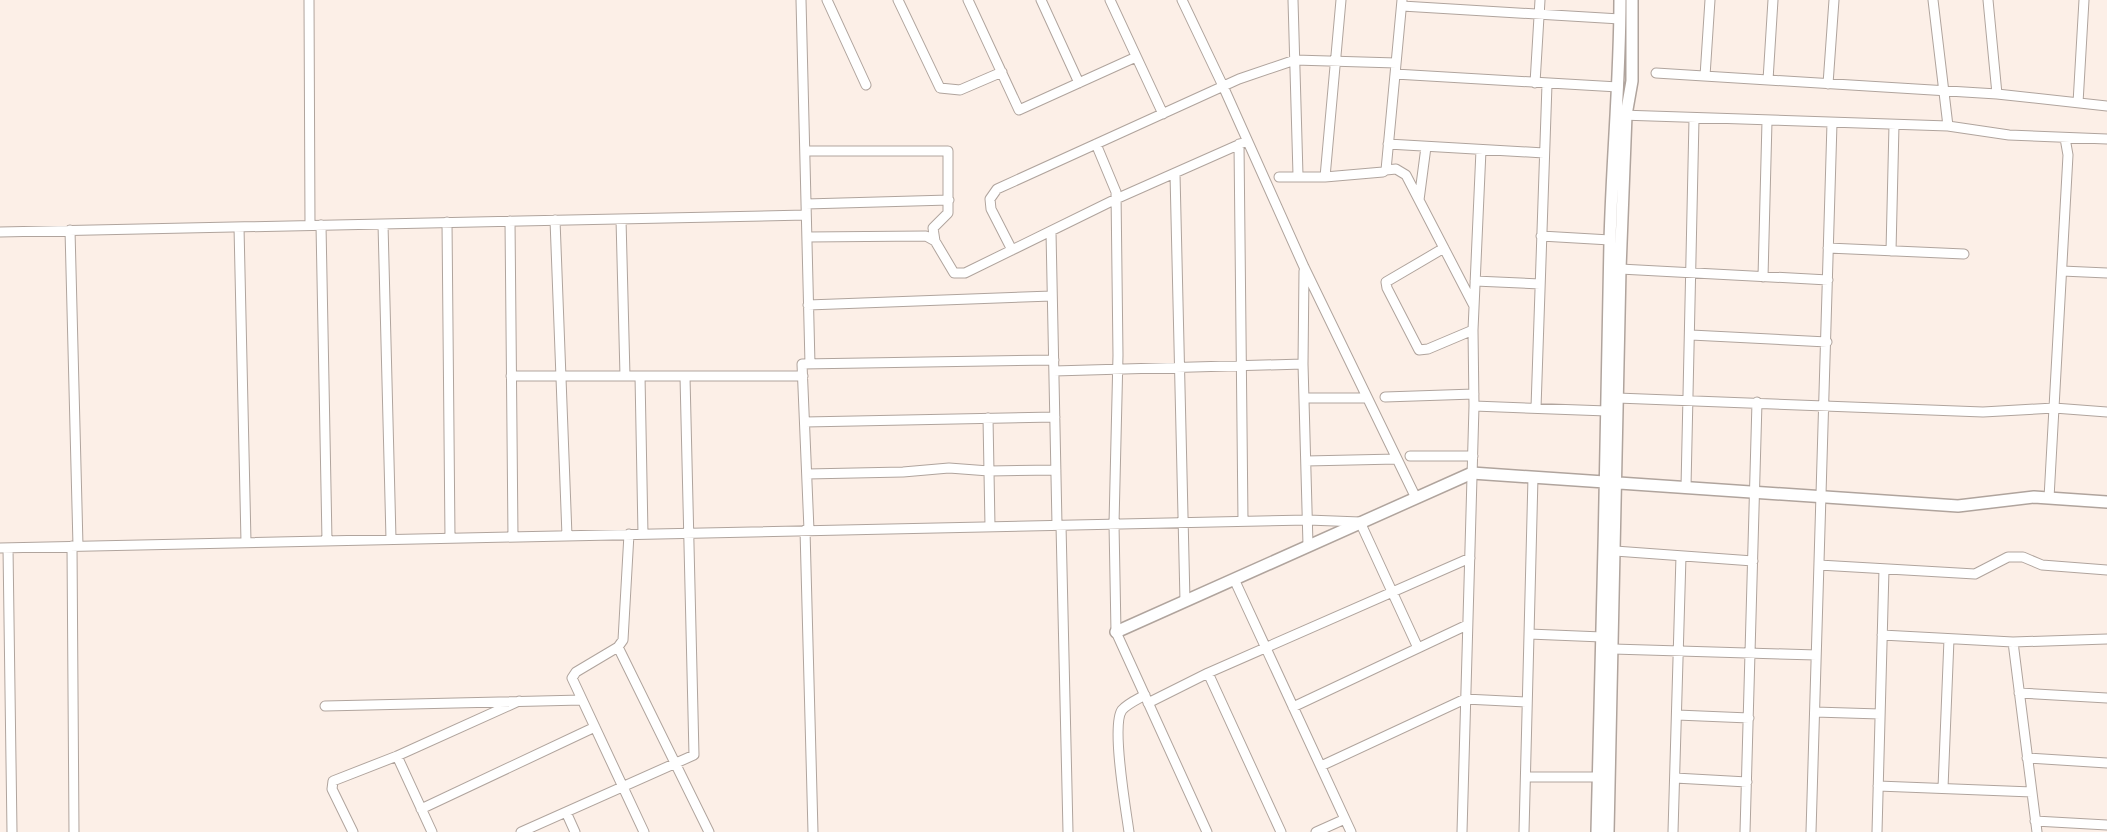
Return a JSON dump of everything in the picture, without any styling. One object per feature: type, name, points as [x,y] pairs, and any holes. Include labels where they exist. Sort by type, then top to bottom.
[{"type":"street","points":[[309,0],[310,225]]},
{"type":"street","points":[[801,0],[810,364]]},
{"type":"street","points":[[827,0],[866,85]]},
{"type":"street","points":[[898,0],[940,88],[960,90],[1002,72]]},
{"type":"street","points":[[968,0],[1019,110],[1136,57]]},
{"type":"street","points":[[1041,0],[1079,83]]},
{"type":"street","points":[[1110,0],[1162,114]]},
{"type":"street","points":[[1182,0],[1223,86],[1243,142],[1416,498]]},
{"type":"street","points":[[1293,0],[1298,175]]},
{"type":"street","points":[[1325,177],[1341,0]]},
{"type":"street","points":[[1535,83],[1540,0]]},
{"type":"street","points":[[1597,832],[1602,637],[1617,398],[1622,115],[1618,87],[1620,0]]},
{"type":"street","points":[[1608,832],[1615,551],[1607,411],[1610,240],[1622,115],[1632,81],[1632,0]]},
{"type":"street","points":[[1705,76],[1710,0]]},
{"type":"street","points":[[1768,80],[1773,0]]},
{"type":"street","points":[[1828,84],[1834,0]]},
{"type":"street","points":[[1933,0],[1948,126]]},
{"type":"street","points":[[1988,0],[1998,94]]},
{"type":"street","points":[[2078,103],[2084,0]]},
{"type":"street","points":[[1386,170],[1402,3],[1620,20]]},
{"type":"street","points":[[1012,250],[991,209],[990,199],[997,189],[1223,86],[1295,60],[1396,63]]},
{"type":"street","points":[[1656,73],[1998,94],[2107,106]]},
{"type":"street","points":[[1395,74],[1618,87]]},
{"type":"street","points":[[1536,408],[1547,84]]},
{"type":"street","points":[[1622,115],[1694,119],[1948,126],[2009,135],[2107,139]]},
{"type":"street","points":[[1686,488],[1690,399],[1694,119]]},
{"type":"street","points":[[1763,277],[1767,121]]},
{"type":"street","points":[[1811,832],[1832,123]]},
{"type":"street","points":[[1891,251],[1894,125]]},
{"type":"street","points":[[2049,498],[2068,155],[2065,138]]},
{"type":"street","points":[[804,151],[948,151],[948,213],[934,228],[936,241],[954,273],[965,273],[1116,199],[1243,142]]},
{"type":"street","points":[[1243,142],[1241,366],[1243,521]]},
{"type":"street","points":[[1096,144],[1116,192],[1117,369],[1114,524],[1116,632],[1207,832]]},
{"type":"street","points":[[1388,144],[1544,153]]},
{"type":"street","points":[[1419,200],[1426,147]]},
{"type":"street","points":[[1462,832],[1474,406],[1473,330],[1481,150]]},
{"type":"street","points":[[1279,177],[1298,175],[1325,177],[1383,172],[1386,170],[1402,171],[1474,307]]},
{"type":"street","points":[[1174,174],[1185,601]]},
{"type":"street","points":[[806,204],[949,200]]},
{"type":"street","points":[[0,232],[806,215]]},
{"type":"street","points":[[621,219],[625,376]]},
{"type":"street","points":[[555,220],[567,536]]},
{"type":"street","points":[[510,221],[513,537]]},
{"type":"street","points":[[447,222],[450,538]]},
{"type":"street","points":[[383,224],[391,539]]},
{"type":"street","points":[[321,225],[327,541]]},
{"type":"street","points":[[239,227],[246,542]]},
{"type":"street","points":[[70,230],[75,546],[74,832]]},
{"type":"street","points":[[1051,232],[1056,470],[1068,832]]},
{"type":"street","points":[[807,237],[926,236],[936,241]]},
{"type":"street","points":[[1541,236],[1610,240]]},
{"type":"street","points":[[1444,248],[1386,282],[1387,288],[1419,350],[1428,349],[1473,330]]},
{"type":"street","points":[[1828,248],[1964,254]]},
{"type":"street","points":[[1304,267],[1303,364],[1308,545]]},
{"type":"street","points":[[1620,269],[1828,280]]},
{"type":"street","points":[[2062,271],[2107,273]]},
{"type":"street","points":[[1475,281],[1540,284]]},
{"type":"street","points":[[808,305],[1052,296]]},
{"type":"street","points":[[1691,335],[1827,342]]},
{"type":"street","points":[[813,832],[807,474],[802,364],[1054,360]]},
{"type":"street","points":[[1054,371],[1303,364]]},
{"type":"street","points":[[512,376],[561,374],[684,377],[803,376]]},
{"type":"street","points":[[640,376],[644,534]]},
{"type":"street","points":[[521,832],[694,755],[684,377]]},
{"type":"street","points":[[1385,396],[1474,394]]},
{"type":"street","points":[[1304,398],[1367,398]]},
{"type":"street","points":[[1617,398],[1690,399],[1983,412],[2054,408],[2107,412]]},
{"type":"street","points":[[1746,832],[1758,402]]},
{"type":"street","points":[[1474,406],[1607,411]]},
{"type":"street","points":[[805,422],[1055,417]]},
{"type":"street","points":[[988,418],[990,526]]},
{"type":"street","points":[[1410,456],[1472,456]]},
{"type":"street","points":[[1306,461],[1397,459]]},
{"type":"street","points":[[807,474],[903,472],[949,468],[989,471],[1056,470]]},
{"type":"street","points":[[1116,632],[1472,473],[1958,506],[2034,497],[2107,502]]},
{"type":"street","points":[[1524,832],[1533,477]]},
{"type":"street","points":[[12,832],[4,548],[1182,522],[1308,520],[1360,522]]},
{"type":"street","points":[[1360,522],[1418,648]]},
{"type":"street","points":[[630,534],[623,640],[618,647],[576,672],[572,678],[644,832]]},
{"type":"street","points":[[1615,551],[1753,560]]},
{"type":"street","points":[[1673,832],[1681,556]]},
{"type":"street","points":[[1819,566],[1975,574],[2008,557],[2023,558],[2042,565],[2107,570]]},
{"type":"street","points":[[1128,832],[1120,766],[1118,719],[1123,709],[1470,558]]},
{"type":"street","points":[[1877,832],[1884,569]]},
{"type":"street","points":[[1234,579],[1351,832]]},
{"type":"street","points":[[1294,707],[1468,625]]},
{"type":"street","points":[[1529,634],[1602,637]]},
{"type":"street","points":[[1882,635],[2013,642],[2107,639]]},
{"type":"street","points":[[1943,788],[1948,639]]},
{"type":"street","points":[[2013,642],[2036,832]]},
{"type":"street","points":[[618,647],[709,832]]},
{"type":"street","points":[[1613,649],[1816,655]]},
{"type":"street","points":[[1208,673],[1281,832]]},
{"type":"street","points":[[2019,693],[2107,698]]},
{"type":"street","points":[[1321,766],[1465,699],[1528,702]]},
{"type":"street","points":[[325,706],[582,700]]},
{"type":"street","points":[[353,832],[332,789],[333,781],[397,756],[519,701]]},
{"type":"street","points":[[1815,712],[1880,714]]},
{"type":"street","points":[[1677,715],[1748,718]]},
{"type":"street","points":[[421,809],[595,727]]},
{"type":"street","points":[[397,756],[432,832]]},
{"type":"street","points":[[2027,758],[2107,763]]},
{"type":"street","points":[[1526,777],[1599,777]]},
{"type":"street","points":[[1675,778],[1747,782]]},
{"type":"street","points":[[1878,786],[2032,792]]},
{"type":"street","points":[[566,812],[575,832]]},
{"type":"street","points":[[1316,832],[1345,819]]},
{"type":"street","points":[[2035,821],[2107,825]]}]
